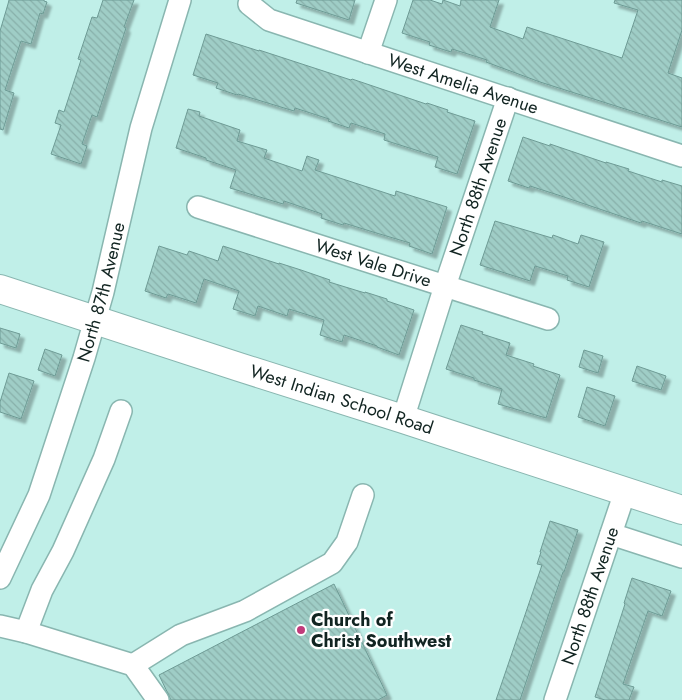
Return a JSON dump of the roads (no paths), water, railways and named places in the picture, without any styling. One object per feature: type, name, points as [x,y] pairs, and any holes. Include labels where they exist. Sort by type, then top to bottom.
[{"type":"main road","name":"West Indian School Road","points":[[0,289],[403,418],[682,510]]},
{"type":"street","name":"North 87th Avenue","points":[[0,578],[40,495],[96,320],[141,128],[180,0]]},
{"type":"street","points":[[368,53],[386,0]]},
{"type":"street","name":"West Amelia Avenue","points":[[249,4],[269,20],[682,156]]},
{"type":"street","name":"North 88th Avenue","points":[[403,418],[508,98]]},
{"type":"street","name":"West Vale Drive","points":[[198,207],[548,318]]},
{"type":"street","points":[[26,632],[42,590],[63,551],[104,459],[121,411]]},
{"type":"street","name":"North 88th Avenue","points":[[555,700],[625,492]]},
{"type":"street","points":[[133,665],[180,635],[245,611],[332,563],[348,542],[363,495]]},
{"type":"street","points":[[610,534],[682,557]]},
{"type":"street","points":[[0,626],[26,632],[133,665],[158,700]]},
{"type":"place","name":"Church of Christ Southwest","points":[[301,630]]}]
